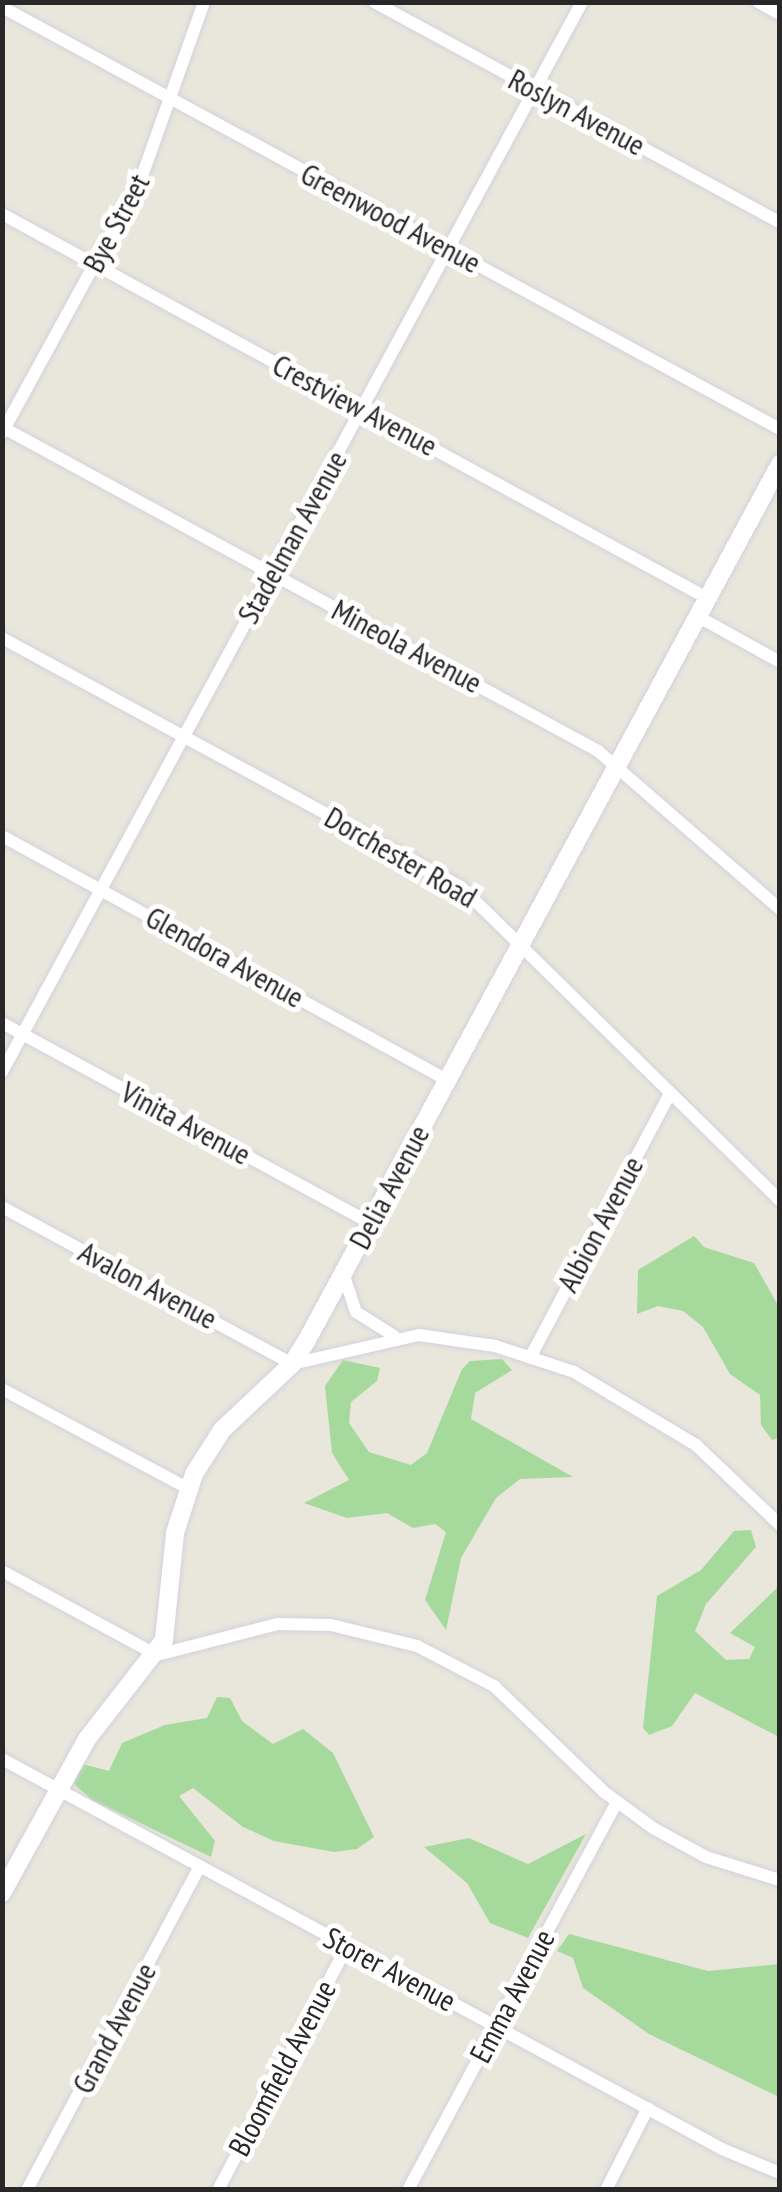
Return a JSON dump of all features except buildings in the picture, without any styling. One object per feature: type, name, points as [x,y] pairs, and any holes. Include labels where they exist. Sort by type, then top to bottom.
[{"type":"street","name":"Bye Street","points":[[3,429],[96,264],[173,100],[204,2]]},
{"type":"street","name":"Roslyn Avenue","points":[[374,2],[780,222]]},
{"type":"street","name":"Stadelman Avenue","points":[[2,1072],[582,2]]},
{"type":"street","points":[[758,2],[780,14]]},
{"type":"street","name":"Greenwood Avenue","points":[[2,8],[780,429]]},
{"type":"street","name":"Crestview Avenue","points":[[2,214],[707,598]]},
{"type":"street","name":"Mineola Avenue","points":[[3,429],[617,764],[780,909]]},
{"type":"street","name":"Delia Avenue","points":[[2,1893],[102,1715],[157,1655],[168,1618],[175,1533],[188,1489],[222,1430],[292,1364],[780,464]]},
{"type":"street","points":[[697,616],[780,662]]},
{"type":"street","name":"Dorchester Road","points":[[2,638],[462,887],[780,1201]]},
{"type":"street","name":"Glendora Avenue","points":[[2,836],[446,1080]]},
{"type":"street","name":"Vinita Avenue","points":[[2,1023],[370,1222]]},
{"type":"street","name":"Albion Avenue","points":[[531,1356],[670,1093]]},
{"type":"street","name":"Avalon Avenue","points":[[2,1207],[292,1364]]},
{"type":"street","points":[[342,1273],[356,1312],[396,1337]]},
{"type":"street","points":[[292,1364],[396,1337],[442,1336],[531,1356],[664,1422],[780,1525]]},
{"type":"street","points":[[2,1389],[188,1489]]},
{"type":"street","points":[[2,1572],[157,1655],[278,1624],[331,1625],[401,1640],[494,1686],[616,1803],[706,1856],[780,1880]]},
{"type":"street","name":"Storer Avenue","points":[[2,1759],[648,2108],[780,2173]]},
{"type":"street","name":"Emma Avenue","points":[[408,2190],[616,1803]]},
{"type":"street","name":"Grand Avenue","points":[[27,2190],[200,1866]]},
{"type":"street","name":"Bloomfield Avenue","points":[[218,2190],[346,1946]]},
{"type":"street","points":[[606,2190],[648,2108]]},
{"type":"green space","points":[[694,1236],[704,1247],[754,1263],[779,1307],[779,1438],[772,1440],[761,1425],[760,1395],[730,1374],[703,1327],[683,1311],[658,1306],[637,1314],[638,1270]]},
{"type":"green space","points":[[502,1359],[512,1370],[475,1393],[471,1419],[573,1477],[520,1479],[496,1498],[461,1558],[446,1630],[425,1600],[446,1532],[435,1524],[413,1528],[387,1513],[347,1518],[304,1503],[349,1480],[332,1453],[325,1386],[343,1360],[380,1368],[377,1381],[351,1402],[349,1423],[369,1452],[411,1465],[427,1453],[462,1369],[470,1361]]},
{"type":"green space","points":[[751,1530],[756,1547],[706,1604],[695,1631],[726,1660],[749,1659],[755,1647],[730,1633],[779,1586],[779,1737],[695,1693],[672,1726],[649,1735],[643,1728],[657,1596],[701,1570],[734,1531]]},
{"type":"green space","points":[[217,1697],[230,1698],[242,1721],[273,1744],[303,1729],[333,1753],[374,1837],[357,1849],[334,1852],[274,1841],[243,1827],[193,1788],[179,1796],[215,1841],[211,1857],[92,1800],[74,1784],[79,1763],[109,1771],[122,1743],[165,1725],[207,1718]]},
{"type":"green space","points":[[586,1834],[528,1938],[490,1923],[467,1883],[424,1847],[469,1838],[528,1864]]},
{"type":"green space","points":[[569,1934],[708,1971],[779,1964],[779,2097],[649,2034],[583,1988],[573,1958],[557,1951]]}]
